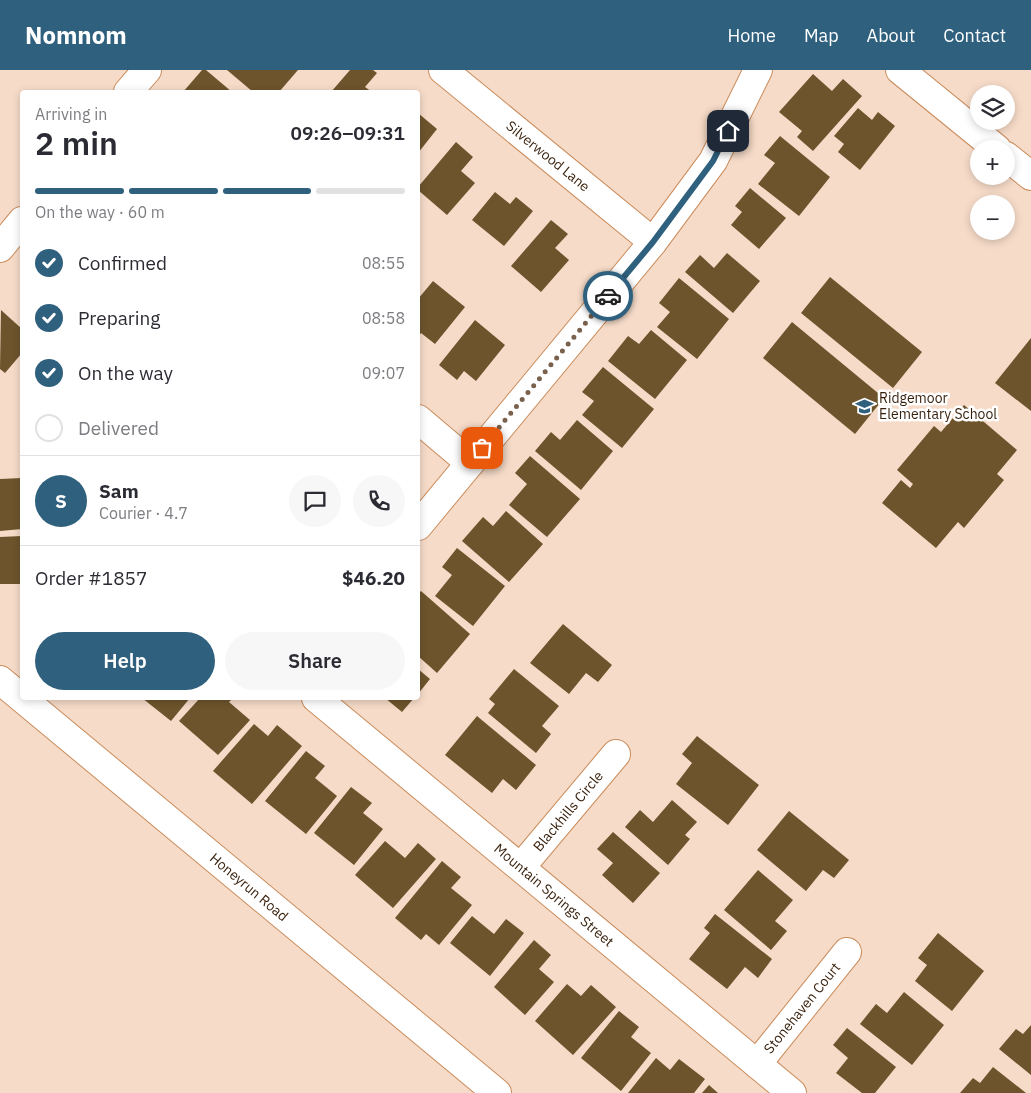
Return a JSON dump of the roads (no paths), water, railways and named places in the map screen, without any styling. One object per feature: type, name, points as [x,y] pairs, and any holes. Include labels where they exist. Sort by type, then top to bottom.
[{"type":"street","points":[[130,90],[147,70]]},
{"type":"street","name":"Silverwood Lane","points":[[443,70],[653,242]]},
{"type":"street","points":[[420,524],[653,242],[713,161],[758,70]]},
{"type":"street","points":[[900,70],[987,140]]},
{"type":"street","points":[[1015,163],[1031,176]]},
{"type":"street","points":[[0,248],[20,223]]},
{"type":"street","points":[[420,421],[470,463]]},
{"type":"street","name":"Honeyrun Road","points":[[0,680],[20,697]]},
{"type":"street","name":"Honeyrun Road","points":[[24,700],[497,1093]]},
{"type":"street","name":"Mountain Springs Street","points":[[318,700],[792,1093]]},
{"type":"street","name":"Blackhills Circle","points":[[521,867],[616,754]]},
{"type":"street","name":"Stonehaven Court","points":[[757,1064],[847,952]]},
{"type":"place","name":"Ridgemoor Elementary School","points":[[865,406]]}]
